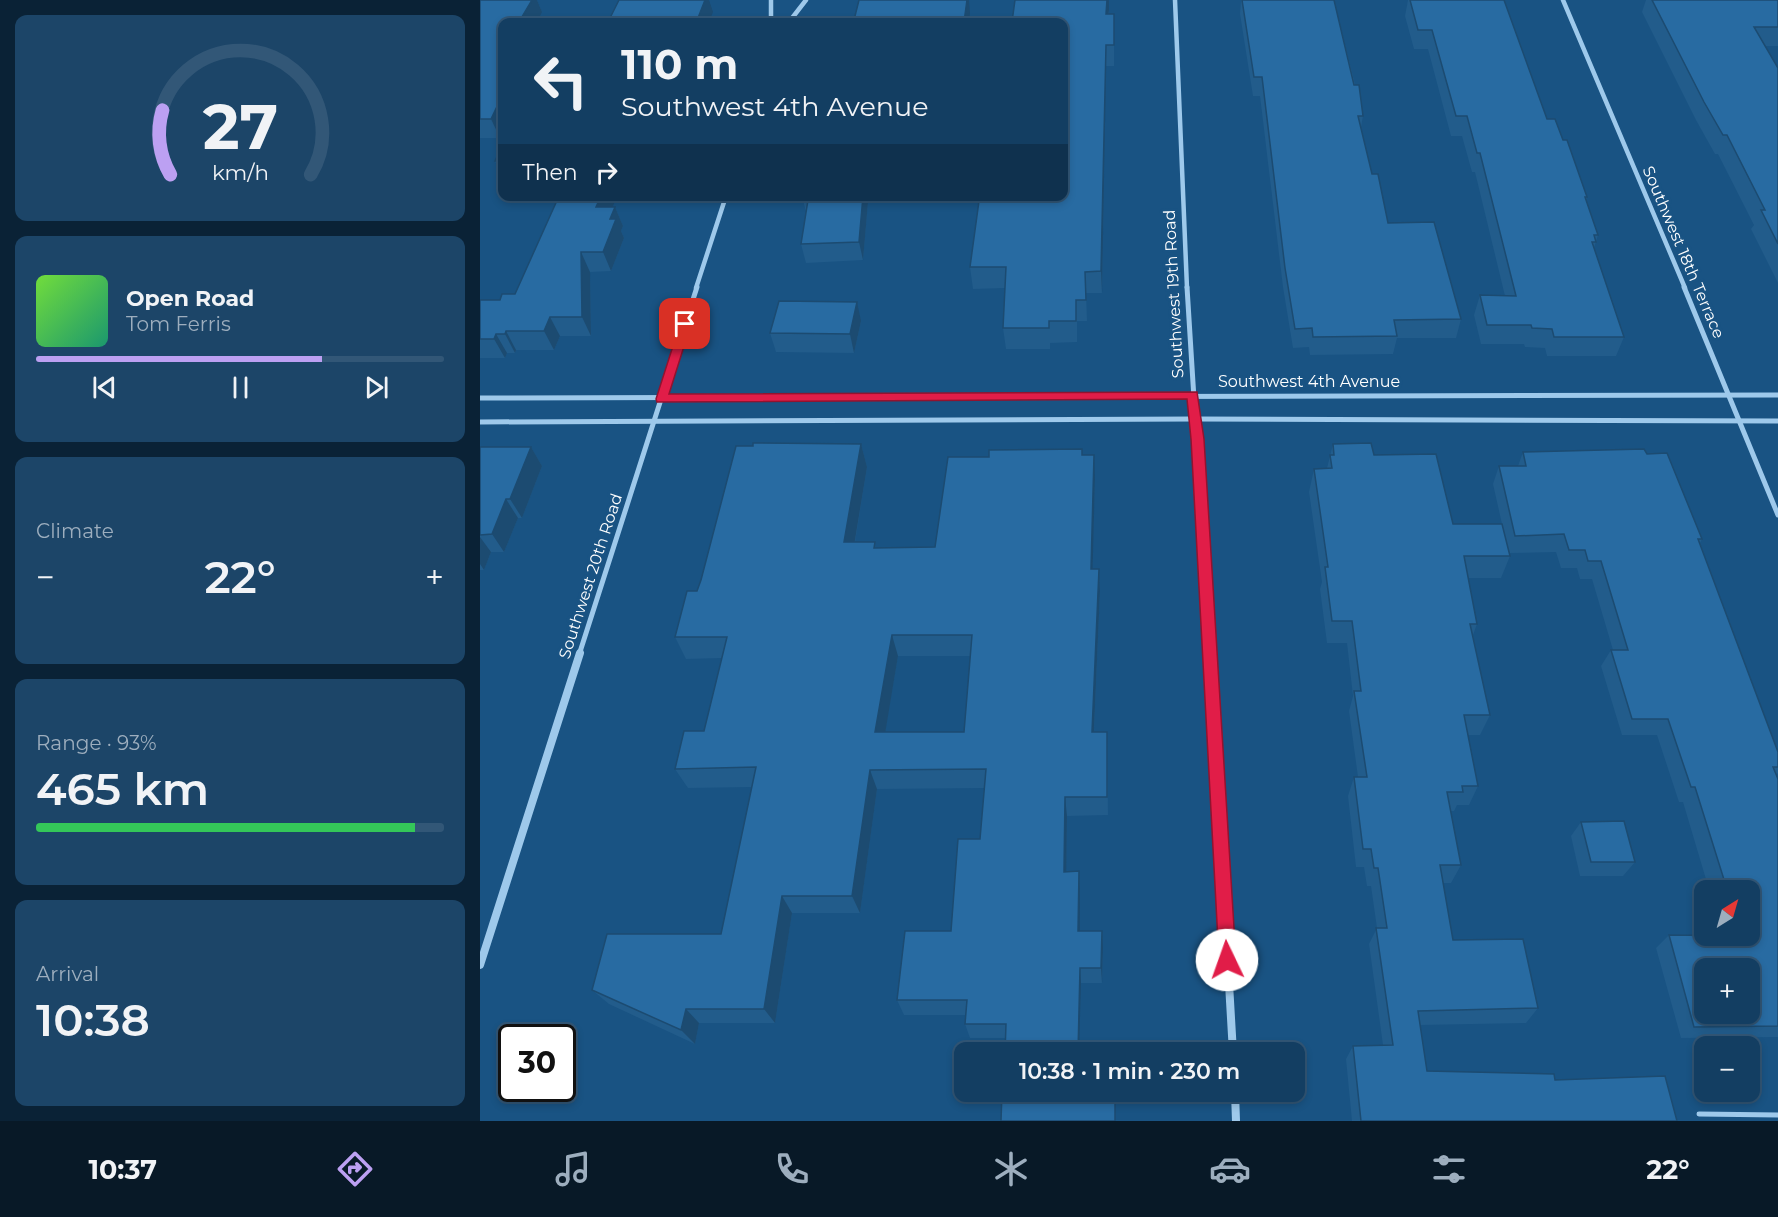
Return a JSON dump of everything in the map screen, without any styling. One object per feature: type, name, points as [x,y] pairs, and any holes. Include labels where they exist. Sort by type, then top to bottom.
[{"type":"street","points":[[771,0],[771,18]]},
{"type":"street","points":[[792,18],[806,0]]},
{"type":"street","name":"Southwest 19th Road","points":[[1175,0],[1193,395],[1232,1042]]},
{"type":"street","name":"Southwest 18th Terrace","points":[[1563,0],[1719,369],[1778,515]]},
{"type":"street","name":"Southwest 20th Road","points":[[480,964],[724,201]]},
{"type":"street","name":"Southwest 4th Avenue","points":[[480,398],[1778,395]]},
{"type":"street","points":[[480,422],[1195,419],[1778,421]]},
{"type":"street","points":[[1235,1102],[1236,1121]]},
{"type":"lane","points":[[1699,1114],[1778,1115]]},
{"type":"building","points":[[480,0],[532,0],[521,18],[498,18],[498,104],[491,119],[480,119]]},
{"type":"building","points":[[619,0],[705,0],[698,18],[610,18]]},
{"type":"building","points":[[859,0],[967,0],[965,18],[854,18]]},
{"type":"building","points":[[1015,0],[1107,0],[1106,14],[1114,14],[1114,45],[1106,45],[1101,271],[1085,272],[1086,300],[1076,300],[1076,321],[1049,321],[1049,328],[1003,328],[1006,267],[970,267],[979,201],[1068,201],[1068,18],[1013,18]]},
{"type":"building","points":[[1242,0],[1334,0],[1354,85],[1359,85],[1363,116],[1358,116],[1372,174],[1378,174],[1388,223],[1434,222],[1461,319],[1394,320],[1397,336],[1313,337],[1312,328],[1295,329],[1285,268],[1262,77],[1254,77]]},
{"type":"building","points":[[1410,0],[1504,0],[1547,119],[1555,119],[1563,140],[1567,140],[1598,235],[1594,235],[1596,242],[1592,242],[1624,337],[1554,337],[1552,329],[1532,328],[1531,325],[1487,325],[1480,295],[1516,296],[1480,153],[1477,153],[1467,116],[1456,116],[1432,30],[1418,30]]},
{"type":"building","points":[[1652,0],[1778,0],[1778,27],[1754,27],[1778,68],[1778,244],[1761,210],[1765,210],[1727,135],[1723,135],[1704,102]]},
{"type":"building","points":[[557,201],[599,201],[596,207],[615,207],[610,219],[616,219],[603,252],[581,252],[582,317],[550,317],[544,331],[506,331],[505,334],[496,334],[494,339],[480,339],[480,300],[500,300],[502,294],[515,294]]},
{"type":"building","points":[[808,201],[863,201],[859,242],[801,244]]},
{"type":"building","points":[[779,301],[857,302],[850,334],[770,333]]},
{"type":"building","points":[[753,443],[861,444],[844,542],[875,542],[874,548],[935,547],[948,457],[989,457],[989,450],[1082,449],[1082,455],[1094,455],[1091,569],[1099,569],[1092,732],[1107,732],[1107,797],[1065,797],[1064,872],[1079,871],[1078,931],[1102,931],[1101,968],[1080,968],[1078,1042],[1005,1042],[1006,1024],[965,1024],[967,1000],[897,1000],[905,931],[951,931],[958,839],[980,839],[986,769],[870,770],[852,896],[782,896],[764,1009],[686,1009],[681,1030],[592,990],[607,934],[721,934],[756,767],[675,769],[684,731],[704,731],[727,637],[675,637],[687,591],[697,591],[701,580],[736,446],[753,446]],"holes":[[[892,635],[972,635],[964,732],[875,732]]]},
{"type":"building","points":[[1371,443],[1374,455],[1436,454],[1453,524],[1502,524],[1510,556],[1464,556],[1477,624],[1470,624],[1490,715],[1464,715],[1478,786],[1462,786],[1463,792],[1447,792],[1461,865],[1440,865],[1453,940],[1523,939],[1538,1008],[1418,1011],[1427,1071],[1554,1074],[1555,1080],[1665,1076],[1677,1121],[1361,1121],[1353,1046],[1393,1045],[1376,928],[1387,928],[1378,868],[1374,868],[1371,849],[1363,849],[1354,777],[1367,777],[1354,691],[1361,691],[1352,621],[1332,621],[1325,567],[1328,567],[1314,469],[1332,468],[1330,455],[1334,455],[1333,444]]},
{"type":"building","points":[[480,447],[531,447],[510,499],[506,499],[492,534],[480,535]]},
{"type":"building","points":[[1644,449],[1647,454],[1667,453],[1702,539],[1698,539],[1778,752],[1778,767],[1773,767],[1778,779],[1778,1026],[1694,1027],[1669,935],[1694,935],[1694,946],[1760,946],[1760,880],[1724,880],[1695,787],[1691,787],[1668,719],[1632,719],[1611,650],[1628,650],[1601,561],[1588,561],[1585,550],[1569,550],[1564,534],[1515,536],[1499,466],[1526,466],[1523,452]]},
{"type":"building","points":[[1624,821],[1635,862],[1591,862],[1581,822]]},
{"type":"building","points":[[1002,1102],[1115,1102],[1115,1121],[1001,1121]]},
{"type":"route","points":[[685,324],[662,399],[1193,395],[1227,960]]}]
